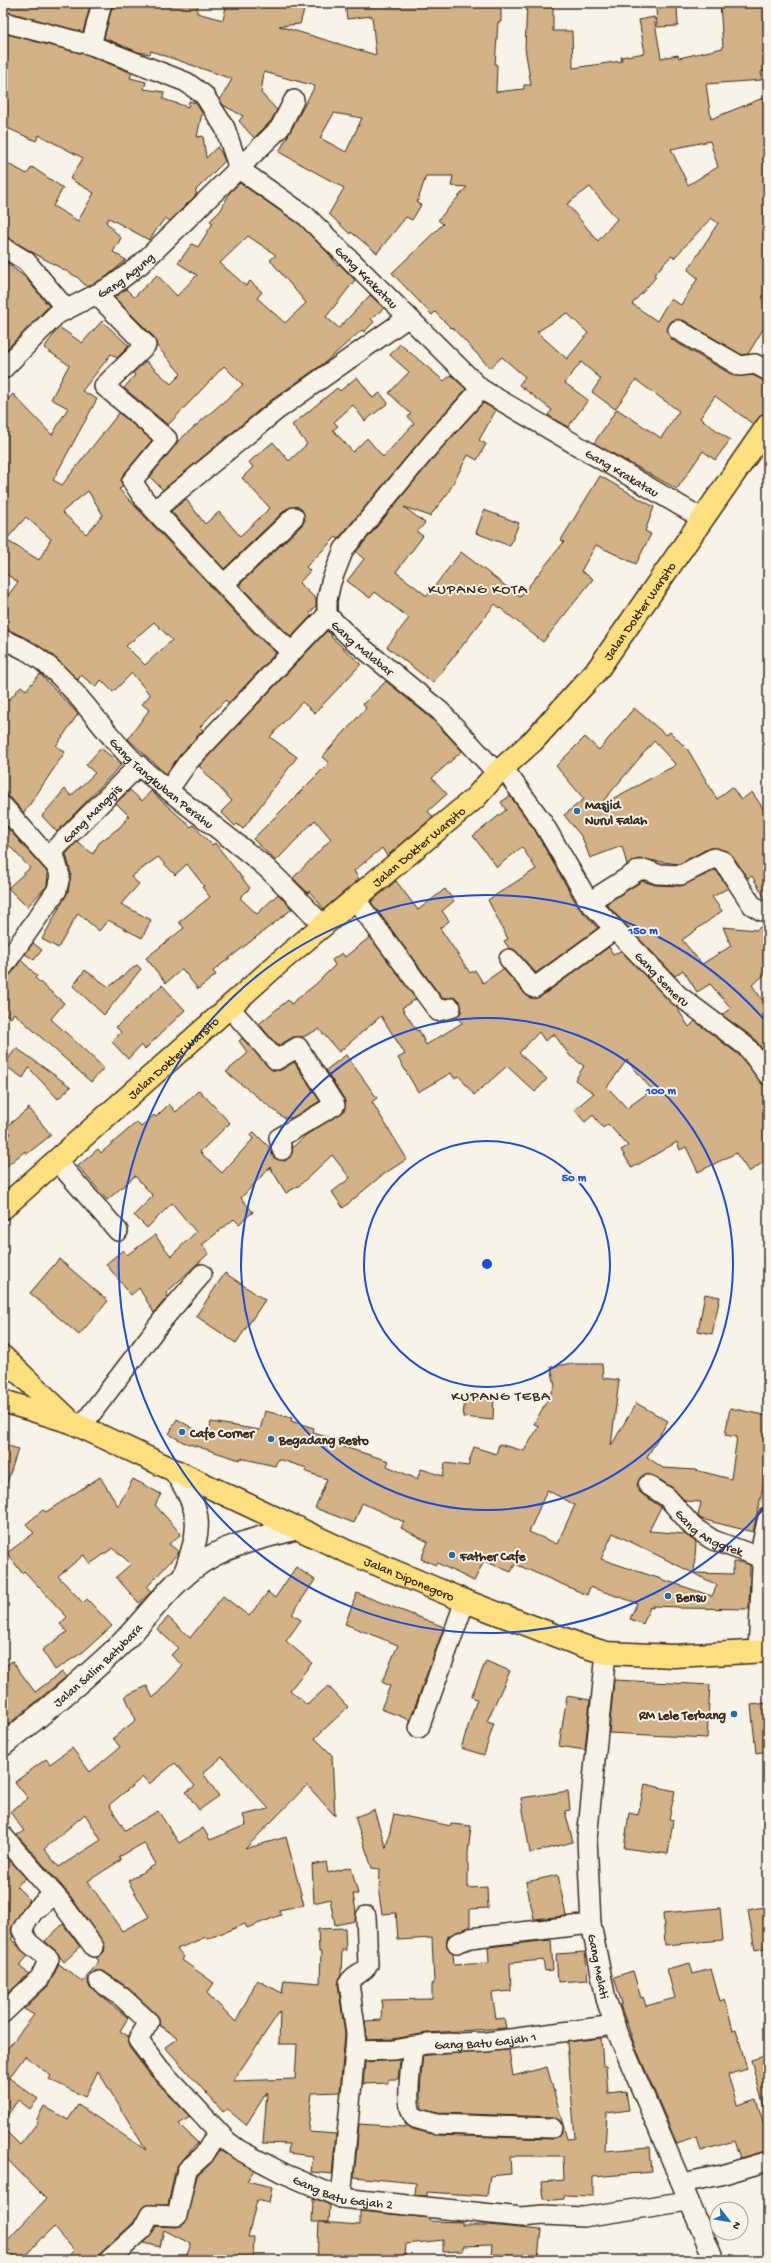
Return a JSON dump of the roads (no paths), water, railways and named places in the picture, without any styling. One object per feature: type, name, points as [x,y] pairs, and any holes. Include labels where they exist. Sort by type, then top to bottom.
[{"type":"main road","name":"Jalan Dokter Warsito","points":[[3,1208],[229,1007],[475,798],[500,771],[533,741],[598,669],[768,425]]},
{"type":"main road","points":[[3,1357],[76,1424]]},
{"type":"main road","points":[[3,1401],[76,1424]]},
{"type":"main road","name":"Jalan Diponegoro","points":[[76,1424],[348,1552],[465,1601],[606,1653],[674,1656],[763,1651]]},
{"type":"street","points":[[91,45],[102,3]]},
{"type":"street","points":[[3,22],[91,45],[186,82],[204,95],[224,128],[239,168]]},
{"type":"street","name":"Gang Agung","points":[[3,369],[46,324],[66,309],[112,286],[141,264],[280,128],[294,100]]},
{"type":"street","name":"Gang Krakatau","points":[[239,168],[306,216],[480,389],[703,519]]},
{"type":"street","points":[[3,247],[26,261],[66,309]]},
{"type":"street","points":[[96,295],[146,345],[104,386],[167,439],[132,481],[144,498],[262,625],[286,647],[293,651]]},
{"type":"street","points":[[155,510],[277,410],[408,318]]},
{"type":"street","points":[[678,330],[740,366],[756,364],[768,371]]},
{"type":"street","name":"Gang Malabar","points":[[480,389],[433,442],[344,549],[331,582],[327,600],[327,615],[353,640],[440,711],[500,771]]},
{"type":"street","points":[[224,584],[294,517]]},
{"type":"street","points":[[168,789],[188,762],[327,615]]},
{"type":"street","name":"Gang Tangkuban Perahu","points":[[3,640],[15,644],[46,663],[77,694],[139,765],[263,866],[324,926]]},
{"type":"street","name":"Gang Manggis","points":[[3,967],[54,896],[60,876],[54,854],[56,848],[139,765]]},
{"type":"street","name":"Gang Semeru","points":[[500,771],[543,823],[589,902],[678,995],[747,1047],[768,1075]]},
{"type":"street","points":[[3,806],[57,867]]},
{"type":"street","points":[[589,902],[639,870],[647,870],[657,874],[681,875],[714,858],[723,861],[752,905],[762,911],[768,909]]},
{"type":"street","points":[[356,900],[438,1010],[451,1008]]},
{"type":"street","points":[[509,959],[534,988],[615,929]]},
{"type":"street","points":[[229,1007],[276,1060],[298,1047],[335,1105],[279,1138],[282,1150]]},
{"type":"street","points":[[56,1160],[118,1231]]},
{"type":"street","points":[[76,1424],[202,1274]]},
{"type":"street","points":[[175,1471],[189,1492],[197,1516],[195,1545],[184,1576]]},
{"type":"street","name":"Gang Anggrek","points":[[648,1485],[667,1497],[693,1527],[714,1540],[759,1557],[762,1566],[763,1651]]},
{"type":"street","points":[[759,1557],[768,1517]]},
{"type":"street","points":[[184,1576],[211,1557],[243,1543],[298,1528]]},
{"type":"street","name":"Jalan Salim Batubara","points":[[3,1745],[46,1710],[119,1646],[184,1576]]},
{"type":"street","points":[[419,1728],[465,1601]]},
{"type":"street","name":"Gang Melati","points":[[606,1653],[588,1818],[591,1924],[606,1999],[615,2025],[682,2183],[688,2202],[714,2260]]},
{"type":"street","points":[[3,1836],[54,1894],[94,1946]]},
{"type":"street","points":[[3,2013],[40,1978],[49,1959],[29,1943],[22,1930],[33,1912],[54,1894]]},
{"type":"street","points":[[341,2198],[356,2034],[349,1984],[353,1978],[365,1971],[368,1965],[366,1916]]},
{"type":"street","points":[[457,1943],[470,1938],[591,1924]]},
{"type":"street","name":"Gang Batu Gajah 2","points":[[99,1981],[122,1997],[149,2022],[138,2040],[143,2048],[218,2132],[239,2150],[283,2173],[341,2198],[521,2217],[544,2214],[583,2217],[688,2202]]},
{"type":"street","name":"Gang Batu Gajah 1","points":[[355,2051],[394,2050],[413,2046],[486,2042],[615,2025]]},
{"type":"street","points":[[413,2046],[409,2093],[410,2108],[415,2118],[436,2124],[552,2128]]},
{"type":"street","points":[[109,2260],[142,2230],[150,2215],[177,2216],[187,2170],[204,2155],[218,2132]]},
{"type":"street","points":[[682,2183],[721,2175],[768,2161]]},
{"type":"place","name":"Masjid Nurul Falah","points":[[577,811]]},
{"type":"place","name":"Cafe Corner","points":[[182,1432]]},
{"type":"place","name":"Begadang Resto","points":[[271,1439]]},
{"type":"place","name":"Father Cafe","points":[[452,1555]]},
{"type":"place","name":"Bensu","points":[[668,1596]]},
{"type":"place","name":"RM Lele Terbang","points":[[734,1714]]},
{"type":"district","name":"KUPANG KOTA","points":[[478,588]]},
{"type":"district","name":"KUPANG TEBA","points":[[501,1395]]}]
